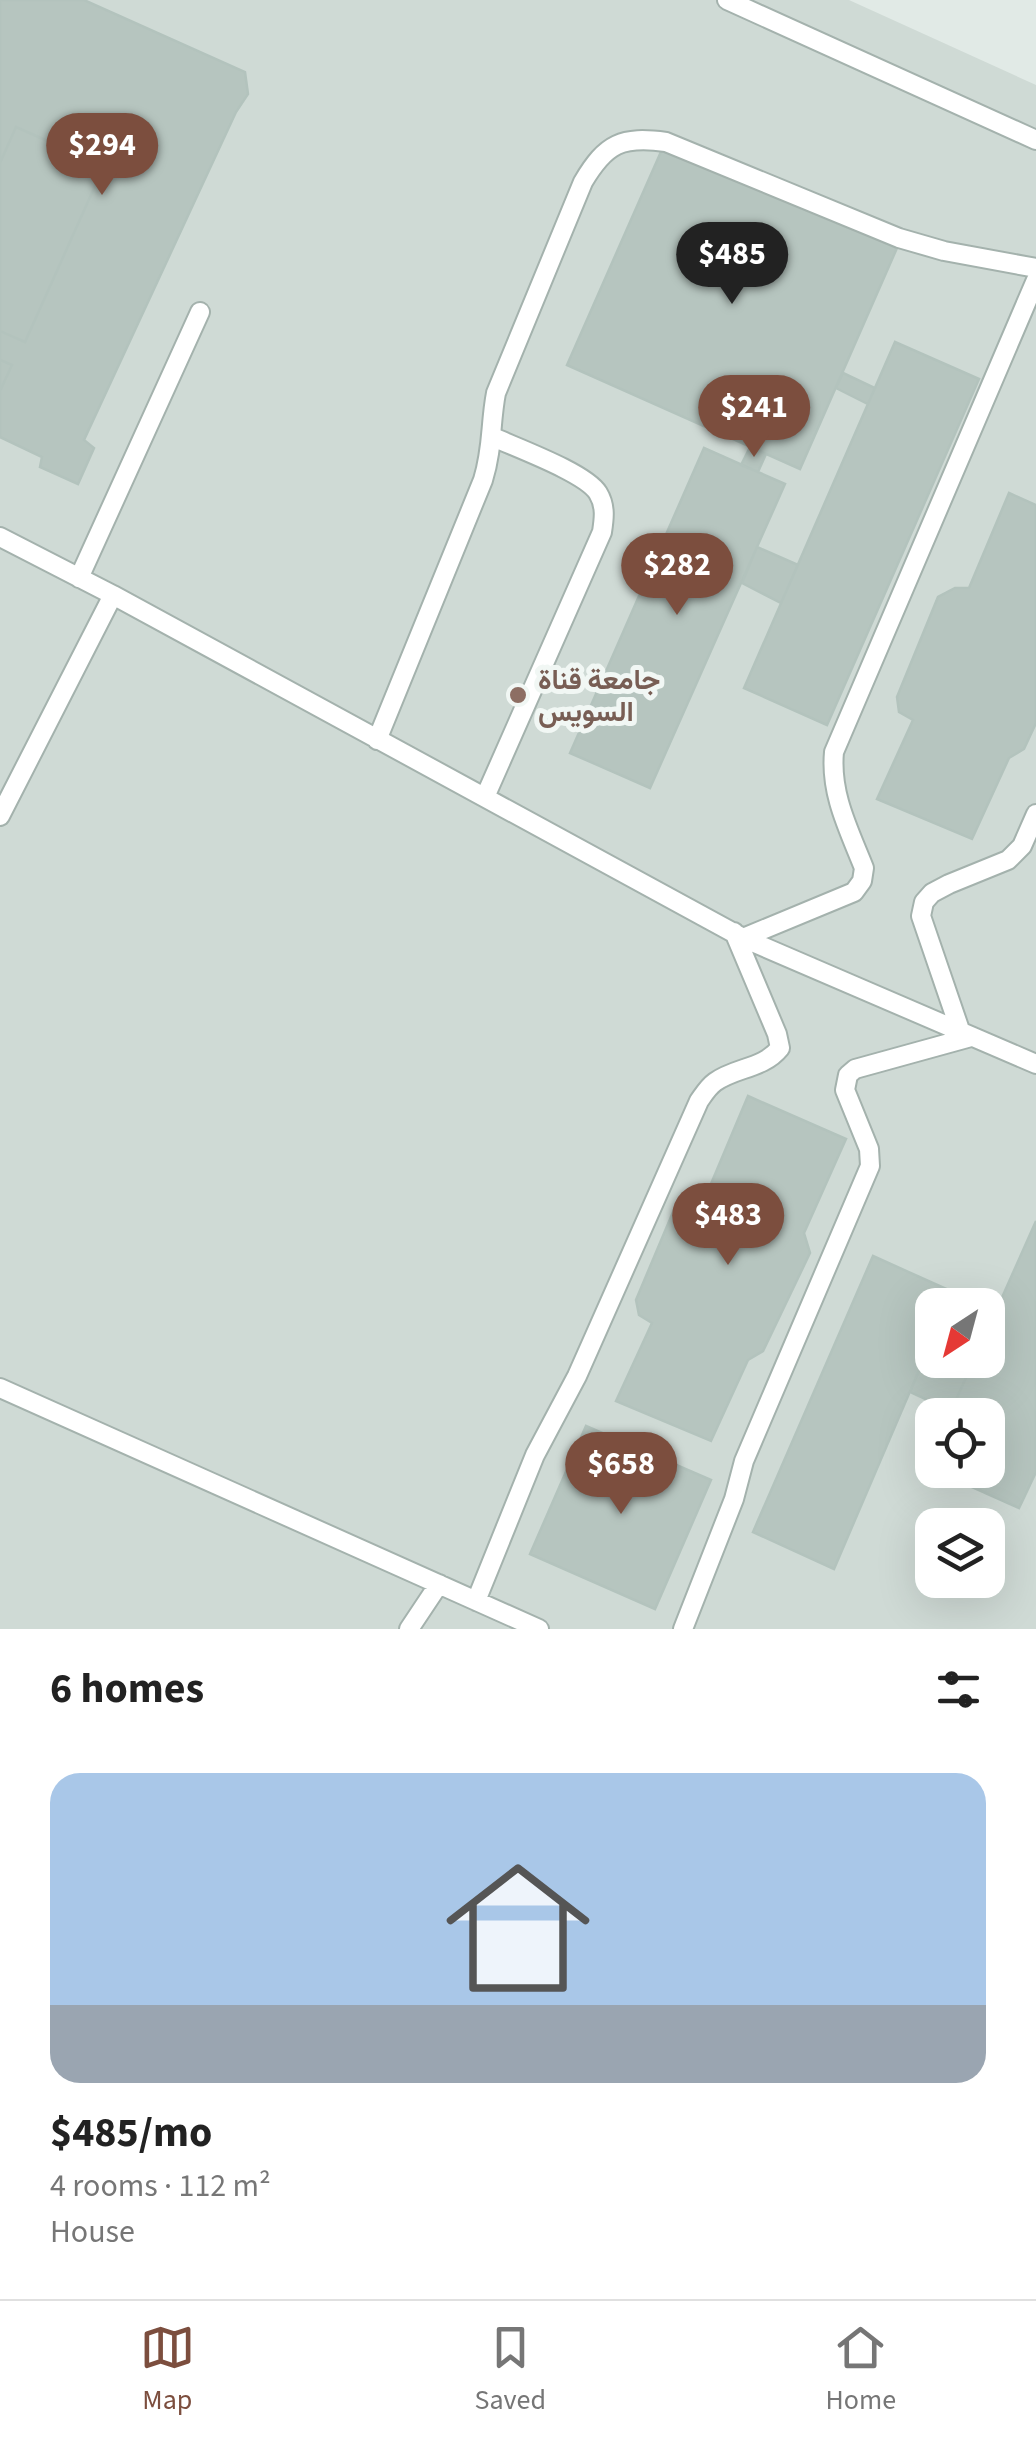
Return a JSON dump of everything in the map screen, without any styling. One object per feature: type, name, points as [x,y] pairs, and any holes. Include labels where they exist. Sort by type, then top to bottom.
[{"type":"lane","points":[[727,0],[1036,140]]},
{"type":"lane","points":[[378,740],[483,480],[490,459],[496,393],[583,182],[596,160],[616,145],[641,138],[666,142],[899,238],[944,251],[1036,268]]},
{"type":"lane","points":[[738,935],[854,892],[862,881],[864,868],[835,794],[834,752],[1036,280]]},
{"type":"lane","points":[[79,578],[200,312]]},
{"type":"lane","points":[[485,797],[602,532],[605,512],[598,492],[582,478],[492,437]]},
{"type":"lane","points":[[0,537],[738,935],[1036,1064]]},
{"type":"lane","points":[[0,816],[113,595]]},
{"type":"lane","points":[[966,1035],[921,916],[924,902],[949,884],[1008,860],[1022,846],[1036,814]]},
{"type":"lane","points":[[476,1601],[535,1455],[578,1376],[700,1101],[710,1085],[762,1064],[780,1048],[738,935]]},
{"type":"lane","points":[[683,1629],[734,1500],[744,1461],[870,1166],[870,1148],[845,1090],[848,1076],[856,1070],[966,1035]]},
{"type":"lane","points":[[0,1388],[540,1629]]},
{"type":"lane","points":[[409,1629],[439,1584]]},
{"type":"shaded area","name":"جامعة قناة السويس","points":[[0,0],[849,0],[1036,85],[1036,1629],[0,1629]]},
{"type":"building","points":[[0,0],[84,0],[245,72],[248,94],[236,112],[84,440],[94,448],[78,484],[40,467],[42,457],[0,437],[0,391],[12,365],[0,360],[0,331],[25,342],[104,166],[16,127],[0,163]]},
{"type":"building","points":[[0,0],[84,0],[245,72],[248,94],[236,112],[84,440],[94,448],[78,484],[40,467],[42,457],[0,437]]},
{"type":"building","points":[[664,145],[897,248],[800,469],[567,365]]},
{"type":"building","points":[[895,342],[979,379],[827,725],[744,688]]},
{"type":"building","points":[[843,373],[875,388],[868,404],[836,388]]},
{"type":"building","points":[[750,447],[766,454],[758,472],[741,465]]},
{"type":"building","points":[[704,448],[785,484],[650,788],[570,753]]},
{"type":"building","points":[[1009,493],[1036,505],[1036,723],[1024,749],[1009,758],[972,839],[877,799],[913,720],[899,712],[897,697],[938,597],[955,588],[969,588]]},
{"type":"building","points":[[757,547],[798,565],[781,603],[742,583]]},
{"type":"building","points":[[748,1096],[846,1139],[804,1233],[810,1253],[763,1351],[748,1360],[711,1441],[616,1401],[652,1323],[639,1315],[636,1300],[678,1200],[695,1190],[708,1191]]},
{"type":"building","points":[[1036,1221],[1036,1472],[1019,1508],[974,1488],[1005,1488],[1005,1398],[957,1398],[966,1378],[1005,1378],[1005,1291]]},
{"type":"building","points":[[873,1256],[944,1288],[915,1288],[916,1378],[834,1569],[753,1532]]},
{"type":"building","points":[[916,1378],[966,1378],[957,1398],[923,1398],[910,1392]]},
{"type":"building","points":[[586,1426],[711,1480],[655,1609],[530,1554]]},
{"type":"place","name":"جامعة قناة السويس","points":[[518,695]]}]
